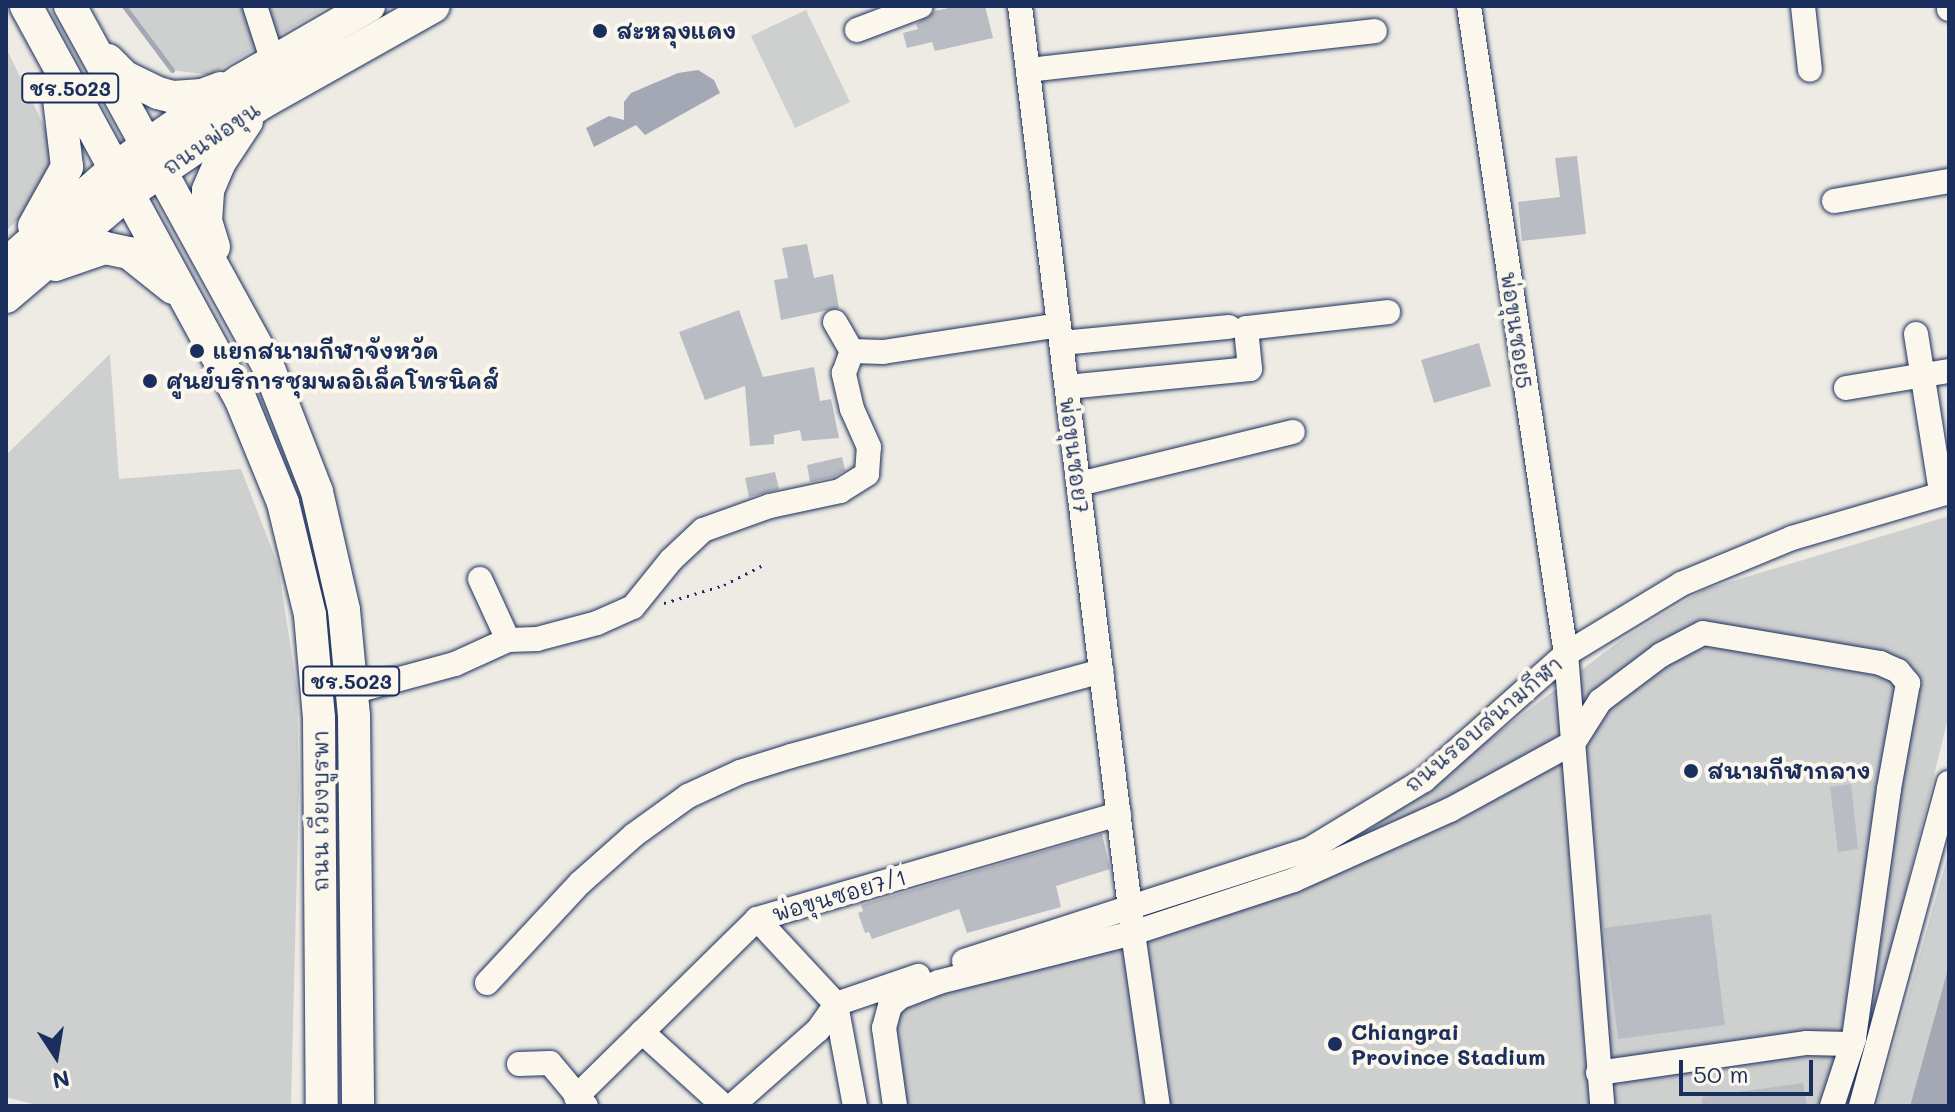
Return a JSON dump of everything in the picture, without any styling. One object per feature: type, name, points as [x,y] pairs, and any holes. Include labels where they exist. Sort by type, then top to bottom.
[{"type":"main road","name":"ถนน เวียงบูรพา","points":[[26,6],[240,398],[283,503],[310,615],[319,718],[322,1106]]},
{"type":"main road","name":"ถนน เวียงบูรพา","points":[[70,6],[223,279],[268,366],[317,492],[344,610],[352,692],[358,1106]]},
{"type":"main road","name":"ถนนพ่อขุน","points":[[252,92],[273,62],[369,6]]},
{"type":"main road","name":"ถนนพ่อขุน","points":[[6,297],[18,264],[120,182],[252,92],[434,6]]},
{"type":"main road","points":[[89,41],[125,77],[146,90],[173,97],[252,92],[236,135],[208,190],[206,221],[223,279]]},
{"type":"main road","points":[[18,264],[67,167],[53,58]]},
{"type":"main road","points":[[18,264],[105,248],[129,253],[190,303]]},
{"type":"street","points":[[255,6],[273,62]]},
{"type":"street","points":[[857,30],[921,6]]},
{"type":"street","name":"พ่อขุนซอย7","points":[[1020,6],[1133,933],[1158,1106]]},
{"type":"street","name":"พ่อขุนซอย5","points":[[1469,6],[1566,654],[1602,1106]]},
{"type":"street","points":[[1803,6],[1810,70]]},
{"type":"street","points":[[1028,70],[1375,31]]},
{"type":"street","points":[[1834,201],[1949,181]]},
{"type":"street","points":[[1067,387],[1250,369],[1246,328],[1388,312]]},
{"type":"street","points":[[835,322],[852,351]]},
{"type":"street","points":[[852,351],[883,352],[1060,334],[1229,327]]},
{"type":"street","points":[[1916,334],[1945,492]]},
{"type":"street","points":[[352,692],[455,664],[508,640],[537,639],[597,623],[633,607],[671,560],[703,530],[770,506],[840,491],[867,474],[869,447],[852,409],[844,373],[852,351]]},
{"type":"street","points":[[1846,388],[1949,371]]},
{"type":"street","points":[[1079,484],[1293,432]]},
{"type":"street","name":"ถนนรอบสนามกีฬา","points":[[836,1004],[1130,904],[1310,849],[1424,780],[1566,654],[1681,584],[1792,538],[1945,492]]},
{"type":"street","points":[[480,579],[508,640]]},
{"type":"street","points":[[895,1106],[884,1028],[890,1006],[900,997],[939,982],[1133,933],[1294,880],[1450,810],[1574,742],[1600,701],[1661,655],[1703,633],[1852,658],[1898,671],[1908,683],[1851,1044],[1832,1106]]},
{"type":"street","points":[[487,983],[580,883],[634,835],[688,796],[740,772],[791,756],[1102,671]]},
{"type":"street","points":[[1861,1106],[1949,783]]},
{"type":"street","name":"พ่อขุนซอย7/1","points":[[581,1101],[642,1032],[757,919],[1119,814]]},
{"type":"street","points":[[757,919],[836,1004],[855,1106]]},
{"type":"street","points":[[732,1106],[818,1030],[836,1004]]},
{"type":"street","points":[[642,1032],[724,1106]]},
{"type":"street","points":[[1598,1073],[1807,1043],[1851,1044]]},
{"type":"street","points":[[519,1064],[550,1063],[581,1101]]},
{"type":"path","points":[[633,607],[702,593],[765,564]]},
{"type":"shaded area","points":[[127,6],[329,6],[210,75],[172,70]]},
{"type":"shaded area","points":[[806,10],[850,102],[795,128],[751,36]]},
{"type":"shaded area","points":[[6,48],[46,130],[50,164],[29,209],[6,231]]},
{"type":"shaded area","points":[[698,70],[714,80],[720,93],[645,135],[636,125],[594,147],[586,128],[609,116],[624,120],[624,102],[631,93],[678,73]]},
{"type":"shaded area","points":[[110,354],[119,479],[241,469],[278,565],[297,689],[299,788],[291,1106],[40,1106],[6,1097],[6,455]]},
{"type":"shaded area","name":"สนามกีฬากลาง","points":[[1949,516],[1949,714],[1853,1106],[882,1106],[874,1016],[1134,921],[1290,876],[1372,828],[1621,640],[1703,590]]},
{"type":"shaded area","points":[[1949,851],[1949,965],[1910,1106],[1877,1106]]},
{"type":"shaded area","points":[[1949,965],[1949,1106],[1910,1106]]},
{"type":"building","points":[[958,6],[985,6],[993,38],[935,51],[932,42],[907,48],[903,33],[918,29],[916,24],[935,11]]},
{"type":"building","points":[[1577,156],[1586,234],[1522,241],[1518,202],[1560,197],[1555,158]]},
{"type":"building","points":[[807,244],[814,278],[833,274],[839,308],[781,320],[774,280],[788,278],[782,248]]},
{"type":"building","points":[[739,310],[763,377],[814,367],[820,401],[831,399],[839,438],[802,441],[800,430],[774,435],[774,444],[750,446],[745,386],[705,400],[679,332]]},
{"type":"building","points":[[1479,343],[1491,386],[1434,403],[1421,360]]},
{"type":"building","points":[[842,457],[845,470],[834,477],[810,482],[807,465]]},
{"type":"building","points":[[775,472],[779,489],[749,497],[745,478]]},
{"type":"building","points":[[1851,784],[1858,849],[1838,852],[1830,787]]},
{"type":"building","points":[[1102,834],[1110,869],[1056,886],[1061,907],[967,933],[959,909],[872,939],[869,932],[865,933],[858,913],[863,911],[861,905]]},
{"type":"building","points":[[1711,914],[1725,1025],[1618,1039],[1604,928]]},
{"type":"building","points":[[1803,1083],[1807,1106],[1702,1106],[1702,1097]]},
{"type":"waterway","points":[[124,6],[172,70]]},
{"type":"place","name":"สะหลุงแดง","points":[[600,31]]},
{"type":"place","name":"แยกสนามกีฬาจังหวัด","points":[[197,351]]},
{"type":"place","name":"ศูนย์บริการชุมพลอิเล็คโทรนิคส์","points":[[150,381]]},
{"type":"place","name":"สนามกีฬากลาง","points":[[1691,771]]},
{"type":"place","name":"Chiangrai Province Stadium","points":[[1335,1044]]}]
